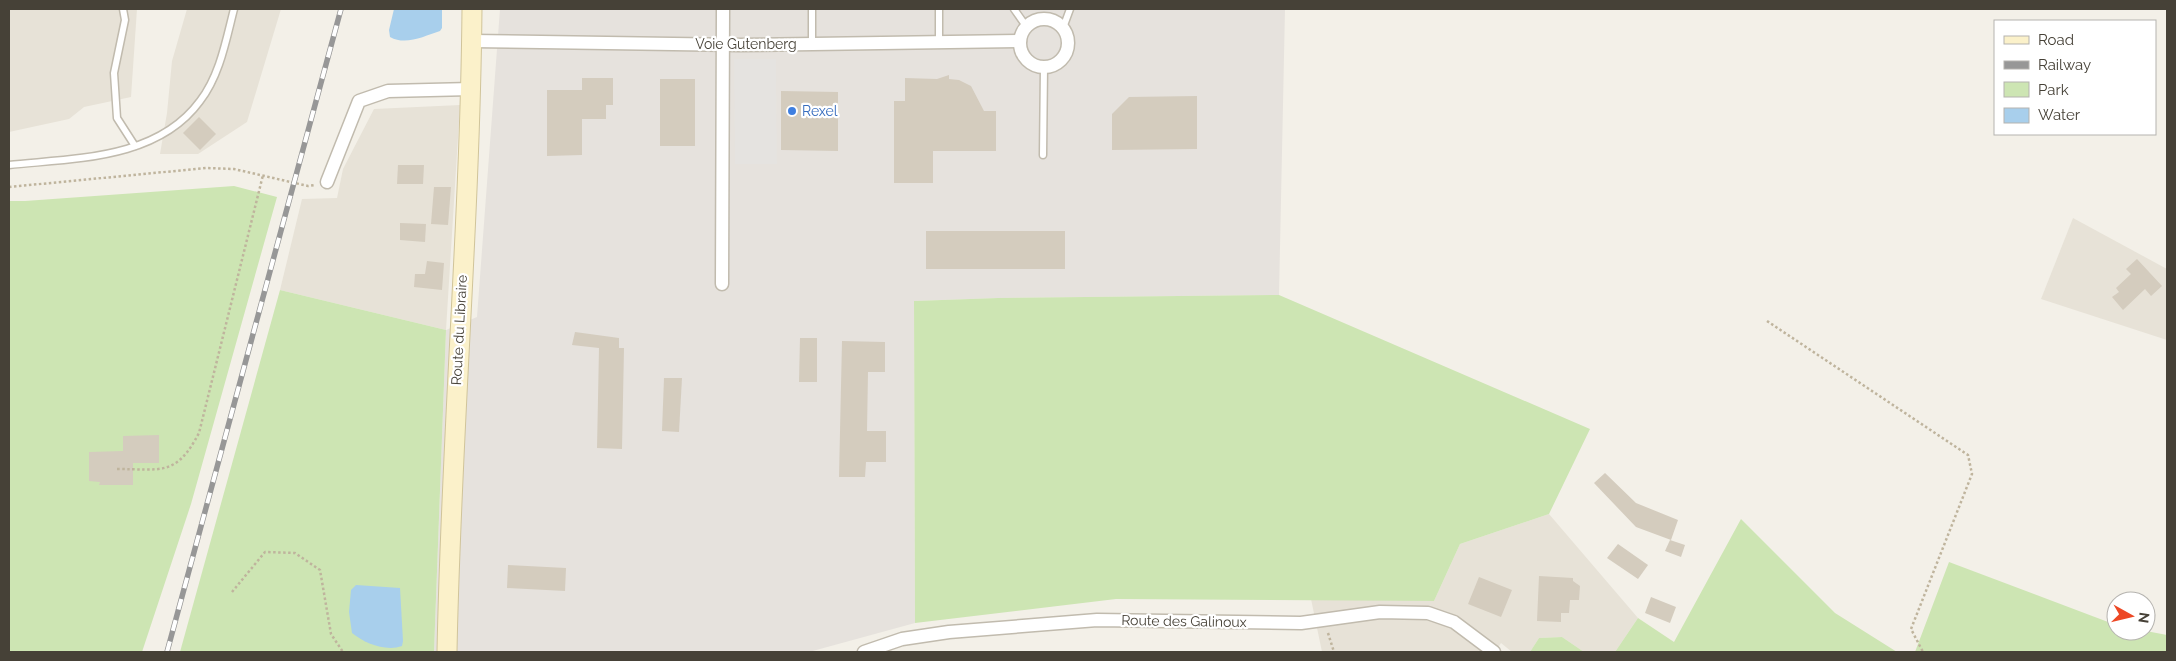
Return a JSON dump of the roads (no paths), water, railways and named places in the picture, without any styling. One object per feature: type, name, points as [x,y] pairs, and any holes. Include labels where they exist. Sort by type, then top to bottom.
[{"type":"main road","name":"Route du Libraire","points":[[447,652],[448,554],[471,89],[472,9]]},
{"type":"street","points":[[722,284],[723,9]]},
{"type":"street","points":[[1041,18],[1057,22],[1063,28],[1067,35],[1068,47],[1060,61],[1044,67],[1028,61],[1023,55],[1020,41],[1026,26],[1041,18]]},
{"type":"street","name":"Voie Gutenberg","points":[[472,41],[723,44],[1020,41]]},
{"type":"street","points":[[327,182],[359,101],[388,91],[471,89]]},
{"type":"street","name":"Route des Galinoux","points":[[864,652],[902,639],[949,632],[1097,620],[1301,623],[1380,612],[1428,613],[1454,622],[1494,652]]},
{"type":"lane","points":[[123,9],[125,20],[114,73],[117,118],[135,146]]},
{"type":"lane","points":[[9,165],[114,153],[172,130],[200,101],[217,69],[234,9]]},
{"type":"lane","points":[[812,9],[812,44]]},
{"type":"lane","points":[[938,9],[939,42]]},
{"type":"lane","points":[[1014,9],[1026,26]]},
{"type":"lane","points":[[1063,28],[1070,9]]},
{"type":"lane","points":[[1043,155],[1044,67]]},
{"type":"water","points":[[394,9],[442,9],[442,28],[440,31],[415,39],[396,40],[390,37],[389,30]]},
{"type":"water","points":[[356,585],[400,588],[402,646],[389,648],[376,646],[352,633],[349,612],[351,590]]},
{"type":"railway","points":[[167,652],[341,9]]},
{"type":"place","name":"Rexel","points":[[792,111]]}]
